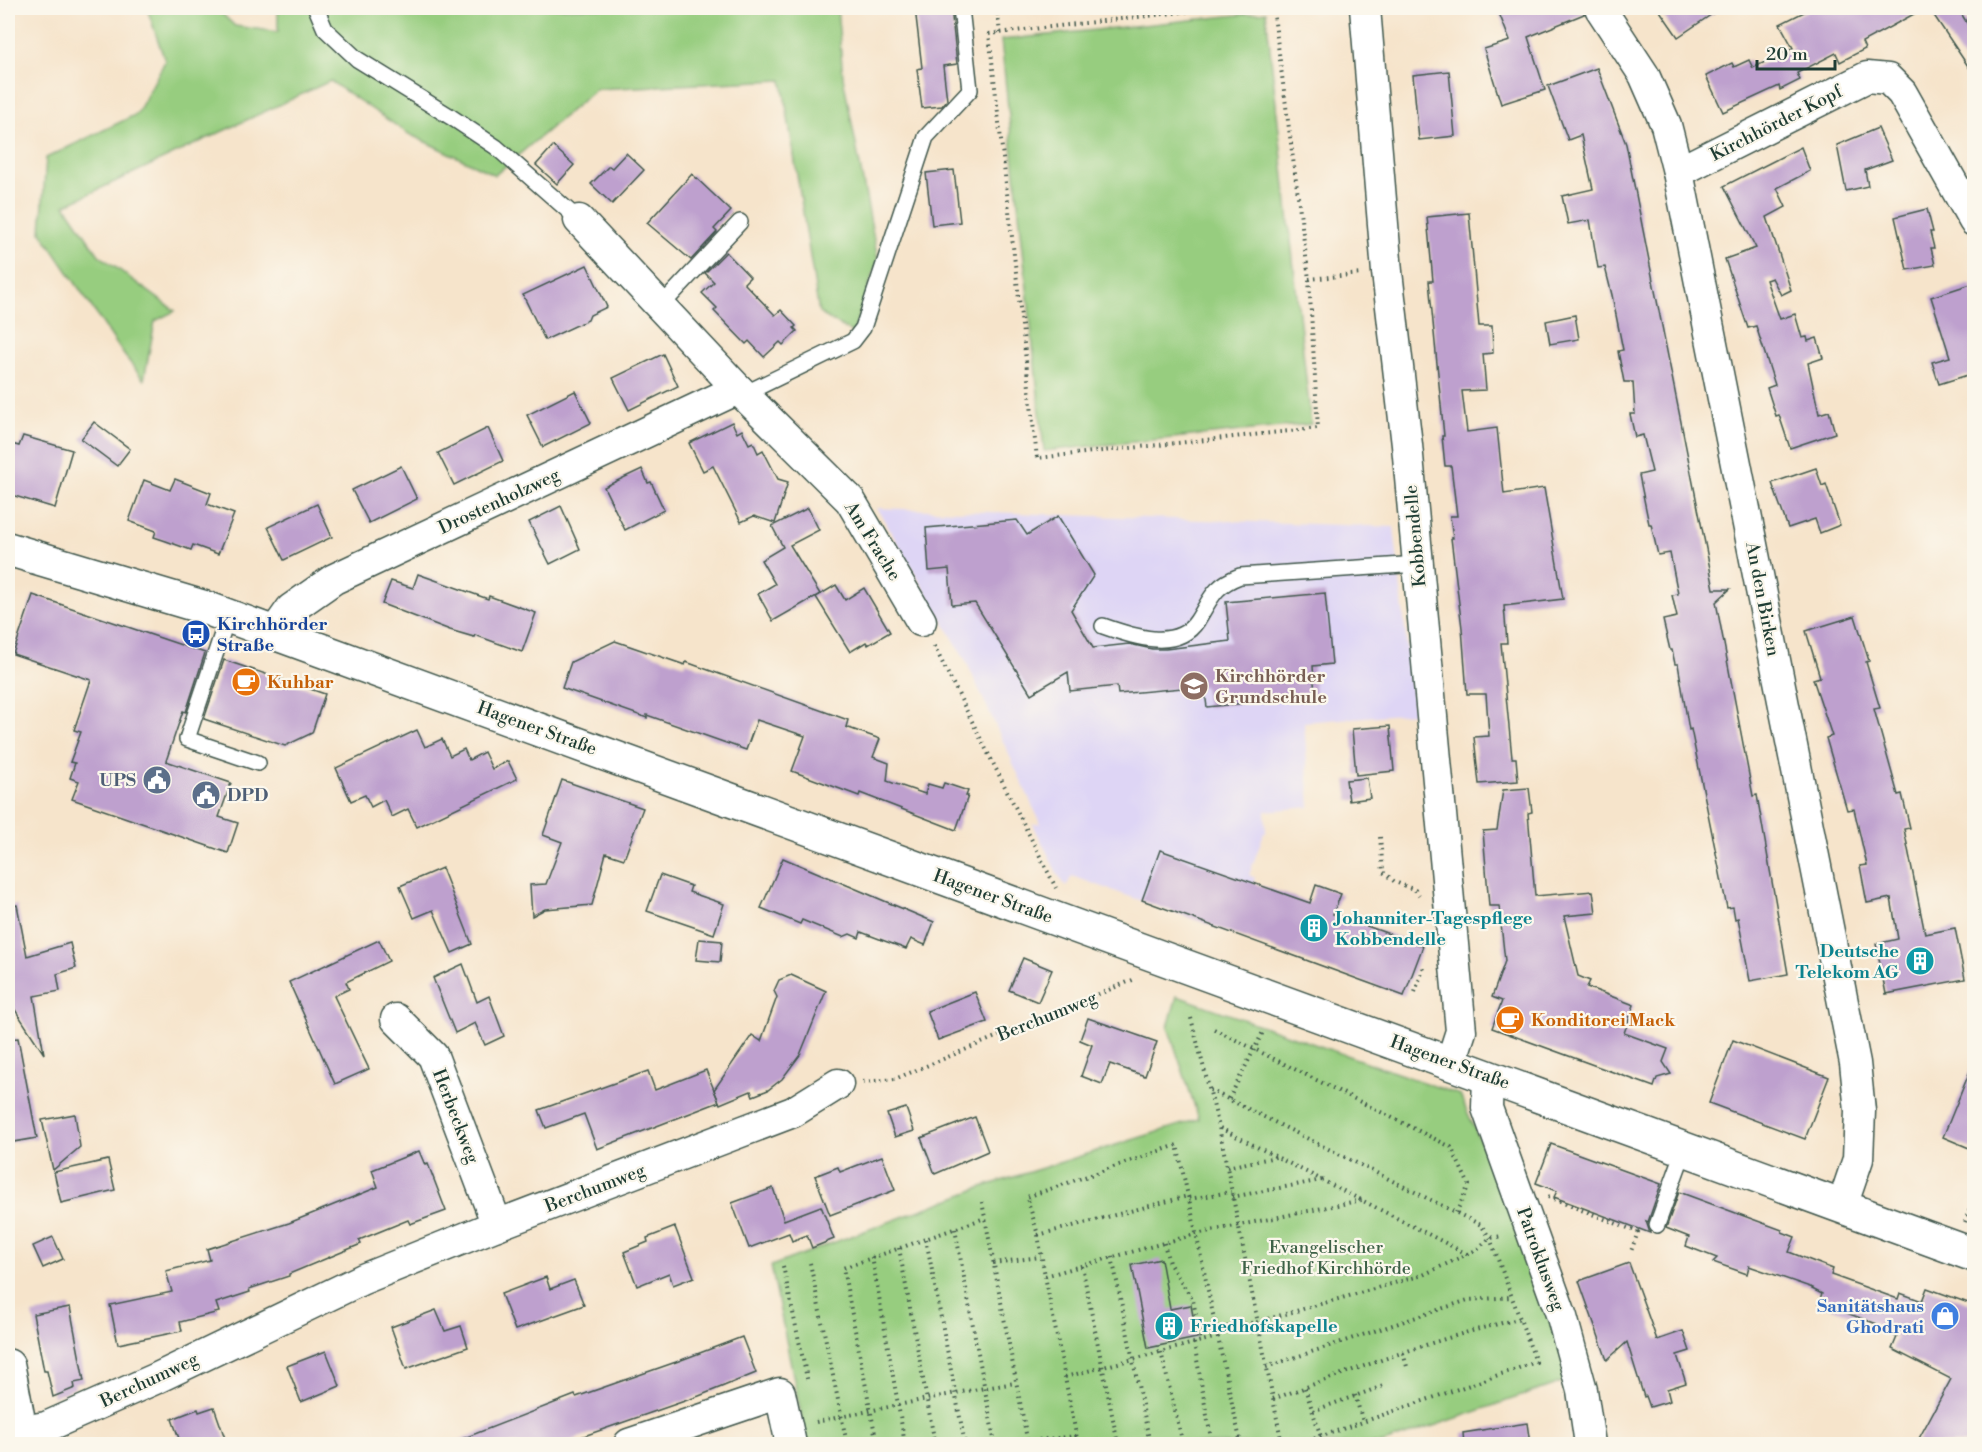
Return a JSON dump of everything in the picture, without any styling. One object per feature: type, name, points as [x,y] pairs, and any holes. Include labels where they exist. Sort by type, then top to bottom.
[{"type":"main road","name":"Hagener Straße","points":[[8,549],[228,616],[1974,1255]]},
{"type":"main road","points":[[8,1366],[17,1435]]},
{"type":"street","name":"Kobbendelle","points":[[1365,8],[1387,272],[1418,564],[1461,1031],[1451,1062]]},
{"type":"street","name":"An den Birken","points":[[1600,8],[1644,75],[1666,125],[1678,172],[1854,1057],[1860,1111],[1858,1159],[1842,1206]]},
{"type":"street","name":"Kirchhörder Kopf","points":[[1678,172],[1867,77],[1888,80],[1902,93],[1974,221]]},
{"type":"street","name":"Am Frache","points":[[579,220],[741,392],[850,500],[921,621]]},
{"type":"street","name":"Drostenholzweg","points":[[274,633],[291,609],[334,579],[741,392]]},
{"type":"street","name":"Herbeckweg","points":[[396,1019],[433,1056],[497,1225]]},
{"type":"street","name":"Patroklusweg","points":[[1488,1076],[1487,1108],[1562,1317],[1582,1390],[1590,1444]]},
{"type":"street","name":"Berchumweg","points":[[17,1435],[46,1427],[155,1379],[363,1279],[497,1225],[793,1112],[838,1084]]},
{"type":"street","points":[[629,1444],[666,1438],[780,1393],[791,1444]]},
{"type":"lane","points":[[316,8],[326,30],[357,58],[496,147],[579,220]]},
{"type":"lane","points":[[741,392],[853,341],[863,328],[926,137],[970,90],[961,8]]},
{"type":"lane","points":[[660,307],[740,222]]},
{"type":"lane","points":[[1103,626],[1144,638],[1177,638],[1195,624],[1209,597],[1218,587],[1240,576],[1418,564]]},
{"type":"lane","points":[[228,616],[187,739],[258,764]]},
{"type":"lane","points":[[1657,1225],[1685,1148]]},
{"type":"path","points":[[997,8],[1000,33]]},
{"type":"path","points":[[1217,8],[989,34],[1037,458],[1318,428],[1308,279],[1273,8]]},
{"type":"path","points":[[1308,279],[1340,276]]},
{"type":"path","points":[[921,621],[1040,853],[1075,927]]},
{"type":"path","points":[[1380,837],[1383,872],[1395,882],[1409,886],[1420,885]]},
{"type":"path","points":[[1409,886],[1420,897]]},
{"type":"path","points":[[1415,992],[1427,959]]},
{"type":"path","name":"Berchumweg","points":[[838,1084],[895,1078],[1175,963]]},
{"type":"path","points":[[1191,1018],[1219,1127],[1282,1444]]},
{"type":"path","points":[[1214,1029],[1451,1147],[1469,1185],[1456,1213]]},
{"type":"path","points":[[1229,1099],[1264,1030]]},
{"type":"path","points":[[1210,1089],[1481,1225],[1490,1238],[1536,1362],[1299,1444]]},
{"type":"path","points":[[1219,1127],[1467,1254]]},
{"type":"path","points":[[1078,1444],[1038,1235],[1027,1197],[1177,1145],[1241,1444]]},
{"type":"path","points":[[1227,1167],[1277,1157]]},
{"type":"path","points":[[1038,1235],[1189,1197],[1232,1194],[1322,1180]]},
{"type":"path","points":[[1514,1184],[1638,1232],[1630,1254]]},
{"type":"path","points":[[1045,1276],[1196,1234],[1362,1200]]},
{"type":"path","points":[[982,1202],[1027,1443],[1077,1436]]},
{"type":"path","points":[[877,1444],[843,1268],[985,1218]]},
{"type":"path","points":[[955,1228],[995,1444]]},
{"type":"path","points":[[1215,1329],[1257,1322],[1423,1275],[1476,1250],[1490,1238]]},
{"type":"path","points":[[926,1239],[965,1444]]},
{"type":"path","points":[[1164,1243],[1168,1263],[1193,1300],[1201,1341]]},
{"type":"path","points":[[899,1248],[935,1444]]},
{"type":"path","points":[[872,1257],[905,1444]]},
{"type":"path","points":[[993,1263],[1041,1257]]},
{"type":"path","points":[[1112,1257],[1150,1444]]},
{"type":"path","points":[[810,1263],[847,1444]]},
{"type":"path","points":[[783,1266],[809,1388]]},
{"type":"path","points":[[1082,1266],[1118,1444]]},
{"type":"path","points":[[1266,1367],[1468,1300],[1512,1297]]},
{"type":"path","points":[[1273,1399],[1403,1353],[1488,1326],[1519,1319]]},
{"type":"path","points":[[1065,1377],[1217,1338]]},
{"type":"path","points":[[1194,1343],[1212,1444]]},
{"type":"path","points":[[1161,1352],[1183,1444]]},
{"type":"path","points":[[1403,1353],[1408,1370]]},
{"type":"path","points":[[816,1422],[984,1387],[1015,1383]]},
{"type":"path","points":[[1313,1411],[1383,1386]]},
{"type":"path","points":[[1305,1388],[1321,1437]]},
{"type":"path","points":[[1355,1395],[1363,1422]]},
{"type":"path","points":[[814,1411],[818,1433]]},
{"type":"shaded area","name":"Kirchhörder Grundschule","points":[[877,508],[1394,527],[1414,713],[1304,722],[1310,807],[1265,811],[1266,833],[1264,833],[1249,875],[1255,878],[1235,934],[1072,876],[1066,887],[1033,824],[1041,824],[965,659]]},
{"type":"green space","points":[[147,8],[216,8],[235,26],[278,32],[278,8],[837,8],[843,77],[878,260],[853,333],[819,313],[782,80],[596,89],[495,175],[409,134],[330,81],[65,205],[99,255],[175,311],[155,321],[144,380],[124,355],[41,232],[46,158],[137,114],[165,61]]},
{"type":"green space","points":[[1266,12],[1311,424],[1044,451],[1001,40]]},
{"type":"green space","name":"Evangelischer Friedhof Kirchhörde","points":[[1177,996],[1460,1095],[1519,1230],[1571,1379],[1381,1444],[807,1444],[771,1266],[985,1186],[1199,1119],[1168,1027]]},
{"type":"building","points":[[915,8],[951,8],[957,64],[943,66],[947,100],[942,106],[922,108],[917,69],[922,68]]},
{"type":"building","points":[[1497,8],[1583,8],[1584,14],[1528,37],[1545,90],[1501,104],[1484,49],[1510,41]]},
{"type":"building","points":[[1658,8],[1721,8],[1678,37]]},
{"type":"building","points":[[1812,8],[1925,8],[1862,42],[1865,49],[1840,62],[1836,53],[1797,73],[1800,80],[1780,90],[1779,86],[1723,112],[1706,76],[1732,63],[1734,67],[1749,60],[1753,68],[1793,48],[1780,24]]},
{"type":"building","points":[[1929,8],[1958,8],[1974,35],[1974,75]]},
{"type":"building","points":[[1597,68],[1626,144],[1714,589],[1730,589],[1716,602],[1753,796],[1757,795],[1788,974],[1750,981],[1738,918],[1735,919],[1733,907],[1727,908],[1691,729],[1689,730],[1678,664],[1675,664],[1672,650],[1670,650],[1663,620],[1677,617],[1672,595],[1678,594],[1670,553],[1658,555],[1651,524],[1649,524],[1639,475],[1652,472],[1643,435],[1635,437],[1630,414],[1635,414],[1633,382],[1624,382],[1618,351],[1623,350],[1612,295],[1605,267],[1598,268],[1590,220],[1568,224],[1562,196],[1593,189],[1581,135],[1568,140],[1548,86]]},
{"type":"building","points":[[1449,71],[1455,136],[1419,140],[1413,75]]},
{"type":"building","points":[[1878,128],[1892,160],[1865,170],[1868,186],[1846,191],[1837,145]]},
{"type":"building","points":[[553,146],[574,165],[557,184],[536,165]]},
{"type":"building","points":[[1801,147],[1810,171],[1777,188],[1786,207],[1767,217],[1791,290],[1781,295],[1772,278],[1766,280],[1780,319],[1795,314],[1802,338],[1807,337],[1808,341],[1817,338],[1823,358],[1808,363],[1819,414],[1829,411],[1835,433],[1790,448],[1767,388],[1775,385],[1756,326],[1748,328],[1725,259],[1756,248],[1724,186]]},
{"type":"building","points":[[626,153],[644,170],[612,204],[591,184],[609,166],[612,168]]},
{"type":"building","points":[[954,170],[960,222],[932,225],[926,173]]},
{"type":"building","points":[[692,174],[731,211],[714,229],[717,232],[691,260],[647,223]]},
{"type":"building","points":[[1927,209],[1933,232],[1930,232],[1935,265],[1907,270],[1895,217]]},
{"type":"building","points":[[1469,213],[1479,326],[1492,326],[1493,353],[1483,354],[1486,390],[1462,391],[1467,432],[1497,428],[1504,494],[1544,488],[1563,599],[1504,606],[1507,643],[1501,643],[1512,758],[1516,758],[1518,781],[1479,784],[1474,737],[1489,736],[1486,694],[1467,694],[1451,538],[1453,538],[1450,516],[1457,516],[1451,466],[1445,466],[1429,281],[1433,281],[1427,217]]},
{"type":"building","points":[[726,252],[750,277],[744,283],[775,315],[781,310],[796,326],[794,328],[797,331],[783,345],[780,342],[764,357],[749,341],[746,344],[714,311],[717,308],[702,293],[714,282],[705,273]]},
{"type":"building","points":[[587,265],[607,307],[590,315],[588,320],[545,340],[523,295]]},
{"type":"building","points":[[1971,284],[1974,296],[1974,373],[1939,384],[1932,362],[1950,357],[1931,297]]},
{"type":"building","points":[[1575,315],[1579,339],[1550,344],[1546,321]]},
{"type":"building","points":[[663,354],[678,386],[629,410],[613,378]]},
{"type":"building","points":[[575,391],[591,423],[543,447],[527,415]]},
{"type":"building","points":[[94,422],[130,449],[117,466],[81,439]]},
{"type":"building","points":[[732,422],[737,433],[742,430],[749,444],[753,442],[758,453],[763,450],[778,479],[788,482],[775,523],[754,516],[741,522],[713,466],[703,471],[689,443]]},
{"type":"building","points":[[488,428],[503,461],[454,485],[438,453]]},
{"type":"building","points":[[23,436],[72,450],[55,508],[8,494],[8,443],[19,446]]},
{"type":"building","points":[[401,466],[417,499],[369,523],[352,490]]},
{"type":"building","points":[[1816,468],[1822,486],[1826,484],[1840,525],[1820,533],[1815,519],[1788,528],[1772,483]]},
{"type":"building","points":[[642,469],[664,510],[625,530],[604,487]]},
{"type":"building","points":[[175,479],[211,493],[207,504],[234,514],[218,554],[193,545],[191,550],[154,537],[156,531],[129,521],[144,480],[170,490]]},
{"type":"building","points":[[317,504],[332,537],[284,560],[268,527]]},
{"type":"building","points":[[561,506],[580,549],[550,564],[529,522]]},
{"type":"building","points":[[808,508],[819,530],[790,545],[820,594],[773,621],[758,594],[775,584],[761,560],[783,547],[772,526]]},
{"type":"building","points":[[1058,516],[1094,575],[1071,610],[1093,648],[1129,644],[1152,649],[1166,649],[1230,641],[1226,602],[1325,593],[1332,664],[1313,666],[1315,696],[1207,707],[1204,686],[1118,694],[1117,686],[1070,691],[1068,672],[1031,694],[975,603],[952,605],[949,569],[929,571],[926,528],[1017,520],[1027,535]]},
{"type":"building","points":[[418,574],[536,613],[522,652],[475,635],[474,637],[450,630],[382,604],[391,581],[413,588]]},
{"type":"building","points":[[836,585],[845,600],[864,588],[890,632],[850,652],[816,597]]},
{"type":"building","points":[[33,595],[205,653],[186,712],[183,711],[166,761],[231,783],[219,817],[238,823],[228,853],[72,799],[79,781],[70,778],[75,763],[70,762],[81,732],[74,730],[91,680],[13,654]]},
{"type":"building","points":[[1855,616],[1880,708],[1874,709],[1898,795],[1902,794],[1910,828],[1904,829],[1925,934],[1955,928],[1965,979],[1886,994],[1876,944],[1898,939],[1891,898],[1867,903],[1860,866],[1867,865],[1854,809],[1847,810],[1826,738],[1832,736],[1813,679],[1820,677],[1806,631]]},
{"type":"building","points":[[615,641],[685,665],[686,662],[848,720],[846,727],[880,739],[873,757],[889,763],[887,781],[925,794],[928,784],[942,788],[944,783],[968,791],[956,830],[860,793],[859,796],[792,771],[805,736],[757,720],[746,750],[562,688],[571,662]]},
{"type":"building","points":[[224,660],[325,694],[312,733],[285,746],[204,719]]},
{"type":"building","points":[[1390,726],[1394,771],[1356,775],[1352,729]]},
{"type":"building","points":[[417,730],[425,747],[442,739],[450,756],[464,749],[469,760],[484,752],[492,769],[508,761],[517,779],[417,827],[408,809],[392,817],[384,800],[371,807],[365,795],[351,801],[336,768]]},
{"type":"building","points":[[1367,778],[1370,798],[1349,801],[1346,780]]},
{"type":"building","points":[[562,780],[643,808],[624,859],[606,853],[592,905],[545,909],[532,916],[530,885],[546,884],[562,842],[543,835]]},
{"type":"building","points":[[1529,788],[1532,812],[1528,813],[1535,896],[1593,891],[1596,913],[1564,916],[1578,976],[1590,981],[1587,987],[1634,1005],[1624,1033],[1668,1049],[1663,1062],[1671,1074],[1657,1078],[1654,1087],[1492,1028],[1502,1001],[1492,997],[1505,961],[1499,906],[1489,906],[1483,831],[1497,830],[1503,790]]},
{"type":"building","points":[[1160,850],[1310,903],[1316,885],[1341,894],[1333,914],[1423,946],[1404,996],[1142,900]]},
{"type":"building","points":[[783,858],[934,922],[925,945],[911,939],[906,949],[861,932],[859,938],[850,934],[843,937],[802,920],[800,924],[761,908]]},
{"type":"building","points":[[442,868],[472,944],[452,953],[433,910],[414,918],[400,886]]},
{"type":"building","points":[[660,875],[691,886],[689,892],[724,904],[714,934],[647,911]]},
{"type":"building","points":[[17,905],[27,956],[70,943],[76,968],[57,974],[60,991],[34,996],[44,1054],[8,999],[8,906]]},
{"type":"building","points":[[699,939],[722,941],[720,962],[696,960]]},
{"type":"building","points":[[379,940],[389,961],[346,982],[349,989],[334,996],[369,1069],[335,1084],[289,982]]},
{"type":"building","points":[[1023,958],[1052,970],[1038,1002],[1009,990]]},
{"type":"building","points":[[463,964],[477,1002],[489,996],[504,1036],[485,1045],[475,1023],[455,1033],[433,978]]},
{"type":"building","points":[[791,975],[826,991],[800,1055],[782,1079],[768,1090],[753,1096],[751,1091],[720,1104],[714,1090],[752,1035],[761,1041],[777,997],[774,991],[779,980]]},
{"type":"building","points":[[975,992],[987,1022],[938,1040],[927,1011]]},
{"type":"building","points":[[1088,1018],[1157,1042],[1145,1076],[1110,1064],[1102,1084],[1081,1076],[1092,1045],[1080,1040]]},
{"type":"building","points":[[18,1038],[37,1138],[8,1143],[8,1039]]},
{"type":"building","points":[[1733,1040],[1829,1077],[1805,1139],[1709,1103]]},
{"type":"building","points":[[1974,1061],[1974,1150],[1943,1137]]},
{"type":"building","points":[[706,1070],[719,1102],[597,1149],[584,1114],[546,1128],[539,1110],[648,1071],[655,1090]]},
{"type":"building","points":[[906,1108],[914,1131],[895,1137],[887,1114]]},
{"type":"building","points":[[75,1114],[80,1147],[53,1170],[42,1120]]},
{"type":"building","points":[[975,1117],[988,1151],[935,1174],[921,1138]]},
{"type":"building","points":[[1551,1144],[1661,1184],[1648,1222],[1646,1221],[1650,1233],[1554,1197],[1557,1191],[1536,1183]]},
{"type":"building","points":[[419,1151],[425,1165],[428,1164],[446,1211],[410,1224],[408,1220],[359,1240],[361,1244],[289,1274],[289,1276],[216,1303],[219,1312],[180,1322],[182,1331],[118,1344],[110,1305],[172,1292],[166,1271],[210,1260],[207,1249],[289,1223],[378,1187],[372,1170]]},
{"type":"building","points":[[882,1156],[895,1190],[830,1215],[815,1176],[838,1167],[840,1172]]},
{"type":"building","points":[[108,1160],[115,1190],[61,1203],[54,1172]]},
{"type":"building","points":[[773,1188],[784,1220],[821,1206],[834,1239],[812,1248],[807,1235],[792,1241],[789,1233],[749,1248],[732,1203]]},
{"type":"building","points":[[1679,1192],[1782,1230],[1795,1237],[1789,1252],[1833,1269],[1831,1275],[1898,1299],[1900,1293],[1922,1301],[1927,1288],[1974,1305],[1974,1444],[1916,1444],[1951,1379],[1892,1349],[1897,1337],[1875,1328],[1877,1324],[1819,1303],[1822,1294],[1813,1288],[1749,1266],[1747,1274],[1713,1262],[1717,1258],[1686,1246],[1689,1237],[1666,1228]]},
{"type":"building","points":[[675,1227],[694,1277],[673,1285],[669,1273],[637,1286],[624,1252],[648,1242],[647,1238]]},
{"type":"building","points":[[53,1237],[63,1259],[43,1268],[33,1246]]},
{"type":"building","points":[[1161,1259],[1170,1309],[1191,1305],[1197,1338],[1148,1348],[1132,1265]]},
{"type":"building","points":[[1629,1263],[1657,1340],[1683,1331],[1690,1351],[1677,1355],[1686,1383],[1667,1389],[1670,1401],[1650,1407],[1646,1396],[1644,1397],[1627,1342],[1607,1360],[1579,1281]]},
{"type":"building","points":[[546,1277],[550,1289],[574,1280],[584,1305],[515,1330],[501,1294]]},
{"type":"building","points":[[70,1307],[84,1381],[74,1383],[75,1388],[53,1397],[47,1371],[44,1371],[33,1314]]},
{"type":"building","points":[[436,1310],[445,1331],[461,1326],[468,1347],[406,1369],[391,1327]]},
{"type":"building","points":[[742,1337],[756,1373],[699,1396],[561,1444],[449,1444],[575,1395],[576,1397]]},
{"type":"building","points":[[326,1351],[340,1386],[301,1402],[287,1366]]},
{"type":"building","points":[[214,1407],[227,1444],[181,1444],[172,1419],[198,1409],[199,1412]]},
{"type":"building","points":[[1527,1423],[1530,1444],[1464,1444],[1463,1433]]},
{"type":"place","name":"Kirchhörder Straße","points":[[196,634]]},
{"type":"place","name":"Kuhbar","points":[[246,682]]},
{"type":"place","name":"Kirchhörder Grundschule","points":[[1194,686]]},
{"type":"place","name":"UPS","points":[[157,780]]},
{"type":"place","name":"DPD","points":[[206,795]]},
{"type":"place","name":"Johanniter-Tagespflege Kobbendelle","points":[[1314,928]]},
{"type":"place","name":"Deutsche Telekom AG","points":[[1920,961]]},
{"type":"place","name":"Konditorei Mack","points":[[1510,1020]]},
{"type":"place","name":"Sanitätshaus Ghodrati","points":[[1945,1316]]},
{"type":"place","name":"Friedhofskapelle","points":[[1169,1326]]}]
